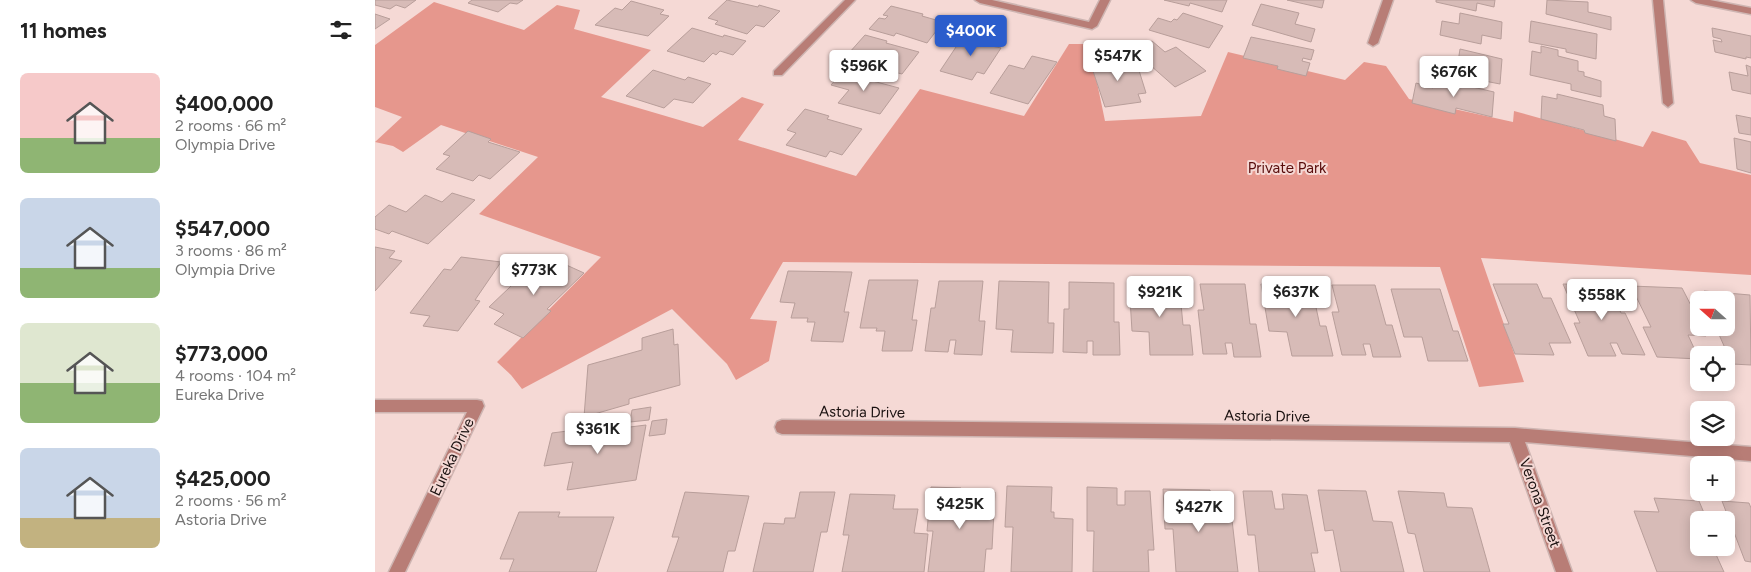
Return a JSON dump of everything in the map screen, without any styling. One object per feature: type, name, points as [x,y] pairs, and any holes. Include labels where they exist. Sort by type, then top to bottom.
[{"type":"street","points":[[778,73],[850,0]]},
{"type":"street","points":[[980,0],[1092,26],[1105,0]]},
{"type":"street","points":[[1373,43],[1388,0]]},
{"type":"street","points":[[1658,0],[1668,103]]},
{"type":"street","points":[[1696,0],[1751,11]]},
{"type":"street","name":"Eureka Drive","points":[[375,406],[477,406],[397,572]]},
{"type":"street","name":"Astoria Drive","points":[[782,428],[1515,435],[1751,454]]},
{"type":"street","name":"Verona Street","points":[[1515,435],[1564,572]]},
{"type":"green space","name":"Private Park","points":[[434,2],[524,30],[557,5],[580,10],[574,29],[651,50],[601,97],[703,127],[742,97],[764,104],[738,140],[856,176],[920,89],[1024,116],[1069,44],[1089,44],[1105,121],[1201,116],[1228,52],[1345,80],[1364,62],[1386,66],[1409,99],[1513,122],[1514,111],[1643,147],[1652,131],[1686,141],[1700,163],[1751,175],[1751,275],[1481,258],[1524,382],[1479,387],[1440,267],[783,262],[750,319],[777,321],[769,361],[736,380],[727,364],[672,309],[522,389],[497,362],[601,257],[479,214],[538,157],[441,125],[403,152],[393,146],[375,142],[402,117],[375,107],[375,45]]},
{"type":"building","points":[[375,0],[416,0],[405,8],[396,5],[390,9],[375,5]]},
{"type":"building","points":[[472,0],[523,0],[517,4],[510,3],[498,12],[468,3]]},
{"type":"building","points":[[727,0],[758,7],[759,5],[780,11],[764,27],[756,25],[747,34],[715,24],[718,21],[708,18]]},
{"type":"building","points":[[1164,0],[1227,0],[1222,12],[1190,3],[1189,6]]},
{"type":"building","points":[[1287,0],[1324,0],[1322,8]]},
{"type":"building","points":[[1436,0],[1495,0],[1494,7],[1477,3],[1476,11],[1436,2]]},
{"type":"building","points":[[1547,0],[1588,2],[1588,12],[1611,17],[1611,30],[1546,14]]},
{"type":"building","points":[[631,1],[664,10],[660,14],[669,16],[648,36],[595,25],[615,8],[622,10]]},
{"type":"building","points":[[1261,4],[1299,13],[1295,24],[1315,29],[1311,42],[1252,25]]},
{"type":"building","points":[[891,6],[923,14],[922,16],[943,22],[927,43],[896,33],[894,36],[869,29],[879,18],[885,19],[888,16],[883,15]]},
{"type":"building","points":[[1183,13],[1223,26],[1209,48],[1149,30],[1158,18],[1171,22],[1174,19],[1177,20]]},
{"type":"building","points":[[1460,13],[1502,22],[1501,39],[1482,35],[1481,44],[1440,35],[1442,21],[1459,24]]},
{"type":"building","points":[[375,14],[390,19],[375,29]]},
{"type":"building","points":[[1531,21],[1597,34],[1596,59],[1566,52],[1566,49],[1529,42]]},
{"type":"building","points":[[692,28],[746,41],[733,55],[720,51],[716,55],[713,53],[704,62],[667,51]]},
{"type":"building","points":[[1712,28],[1751,36],[1751,58],[1746,57],[1746,59],[1715,52],[1713,40],[1722,42],[1721,39],[1713,37]]},
{"type":"building","points":[[966,32],[991,39],[987,45],[1001,48],[984,74],[977,72],[972,80],[940,71]]},
{"type":"building","points":[[865,35],[919,52],[902,74],[890,71],[886,75],[849,65],[858,55],[849,53]]},
{"type":"building","points":[[1251,37],[1314,50],[1311,60],[1303,58],[1302,61],[1310,63],[1306,76],[1277,69],[1278,66],[1243,58]]},
{"type":"building","points":[[1152,41],[1165,52],[1176,47],[1206,71],[1175,87],[1150,65],[1147,67],[1130,52]]},
{"type":"building","points":[[1541,46],[1558,50],[1558,56],[1578,61],[1578,71],[1584,72],[1584,76],[1601,81],[1601,97],[1571,90],[1571,84],[1530,75],[1532,51],[1541,53]]},
{"type":"building","points":[[1460,49],[1502,59],[1500,84],[1433,71],[1436,57],[1458,62]]},
{"type":"building","points":[[1032,56],[1057,62],[1028,104],[990,93],[1009,65],[1024,69]]},
{"type":"building","points":[[1119,59],[1121,66],[1137,64],[1146,93],[1138,94],[1141,102],[1105,107],[1090,62]]},
{"type":"building","points":[[1746,65],[1751,67],[1751,94],[1732,90],[1729,72],[1748,76]]},
{"type":"building","points":[[653,70],[685,80],[688,77],[711,84],[693,103],[674,99],[664,108],[626,96]]},
{"type":"building","points":[[844,70],[867,76],[865,79],[899,88],[880,114],[838,103],[849,90],[831,85]]},
{"type":"building","points":[[1434,78],[1494,92],[1492,117],[1456,108],[1455,114],[1412,103],[1416,83],[1433,88]]},
{"type":"building","points":[[1557,94],[1603,105],[1604,116],[1615,119],[1616,141],[1585,133],[1584,130],[1541,119],[1542,96],[1557,99]]},
{"type":"building","points":[[805,109],[829,116],[827,119],[862,129],[842,155],[830,151],[826,157],[786,145],[796,133],[787,130]]},
{"type":"building","points":[[1736,115],[1751,118],[1751,135],[1739,133]]},
{"type":"building","points":[[468,131],[491,139],[488,142],[520,152],[490,179],[479,175],[473,181],[436,169],[450,156],[443,154]]},
{"type":"building","points":[[1734,138],[1751,142],[1751,173],[1737,169]]},
{"type":"building","points":[[452,193],[475,200],[428,244],[392,231],[389,234],[375,229],[375,217],[389,205],[406,212],[425,195],[442,202]]},
{"type":"building","points":[[375,247],[395,251],[389,258],[402,261],[375,291]]},
{"type":"building","points":[[461,257],[501,262],[475,300],[480,301],[458,331],[423,326],[430,316],[410,313],[444,269],[451,270]]},
{"type":"building","points":[[551,258],[584,273],[547,309],[551,311],[523,338],[494,324],[504,314],[489,307],[531,267],[538,270]]},
{"type":"building","points":[[788,271],[852,272],[844,312],[849,312],[843,342],[811,341],[815,322],[807,322],[808,318],[791,318],[795,303],[780,302]]},
{"type":"building","points":[[869,280],[918,280],[912,320],[917,320],[912,351],[882,351],[885,331],[876,331],[877,328],[860,328]]},
{"type":"building","points":[[939,281],[983,281],[979,321],[985,321],[982,355],[954,354],[956,340],[950,340],[948,352],[925,351],[931,308],[935,308]]},
{"type":"building","points":[[999,281],[1049,282],[1048,323],[1054,323],[1053,353],[1011,352],[1013,330],[996,329]]},
{"type":"building","points":[[1069,282],[1114,283],[1114,322],[1119,322],[1120,355],[1093,355],[1093,341],[1087,341],[1087,353],[1063,352],[1064,309],[1069,309]]},
{"type":"building","points":[[1129,282],[1179,283],[1183,325],[1190,325],[1193,355],[1150,355],[1149,332],[1132,331]]},
{"type":"building","points":[[1200,284],[1245,284],[1250,324],[1256,324],[1261,357],[1234,357],[1232,343],[1225,343],[1227,354],[1203,354],[1198,310],[1204,310]]},
{"type":"building","points":[[1261,284],[1311,284],[1320,326],[1326,326],[1333,356],[1292,356],[1287,332],[1269,331]]},
{"type":"building","points":[[1493,284],[1537,284],[1543,298],[1551,298],[1571,343],[1549,343],[1554,355],[1515,354],[1503,324],[1509,324]]},
{"type":"building","points":[[1563,284],[1608,285],[1621,313],[1625,313],[1645,355],[1622,354],[1617,343],[1610,343],[1616,356],[1588,356],[1574,323],[1580,323]]},
{"type":"building","points":[[1332,285],[1375,285],[1386,325],[1392,325],[1401,357],[1373,357],[1370,344],[1363,344],[1366,355],[1342,355],[1332,312],[1339,312]]},
{"type":"building","points":[[1631,286],[1682,288],[1690,304],[1690,335],[1688,335],[1693,346],[1690,346],[1690,359],[1657,357],[1643,327],[1651,327]]},
{"type":"building","points":[[1391,289],[1440,289],[1453,331],[1458,331],[1468,361],[1428,361],[1422,337],[1404,337]]},
{"type":"building","points":[[1735,294],[1750,295],[1751,365],[1735,364],[1735,346],[1724,346],[1720,336],[1735,336]]},
{"type":"building","points":[[673,329],[674,345],[678,344],[680,385],[629,399],[629,404],[584,417],[588,365],[642,350],[642,338]]},
{"type":"building","points":[[651,407],[649,420],[630,422],[632,410]]},
{"type":"building","points":[[667,419],[665,434],[649,436],[652,421]]},
{"type":"building","points":[[646,425],[636,480],[567,490],[573,462],[544,466],[552,433],[591,428],[590,432]]},
{"type":"building","points":[[1007,486],[1052,487],[1051,512],[1054,512],[1054,518],[1073,519],[1072,572],[1011,572],[1013,527],[1005,527]]},
{"type":"building","points":[[931,487],[961,488],[961,492],[995,492],[992,549],[986,549],[984,572],[928,572],[933,531],[927,531]]},
{"type":"building","points":[[1087,487],[1117,488],[1117,505],[1125,505],[1125,491],[1150,491],[1154,550],[1148,550],[1149,572],[1093,572],[1094,531],[1087,531]]},
{"type":"building","points":[[1163,489],[1210,490],[1213,520],[1232,520],[1238,572],[1176,572],[1173,529],[1165,529]]},
{"type":"building","points":[[1318,490],[1366,491],[1373,521],[1392,522],[1404,572],[1341,572],[1333,530],[1325,531]]},
{"type":"building","points":[[1243,491],[1272,491],[1275,509],[1284,509],[1282,494],[1307,495],[1318,553],[1311,553],[1315,572],[1259,572],[1255,535],[1248,535]]},
{"type":"building","points":[[1398,491],[1444,493],[1447,507],[1472,508],[1490,572],[1424,572],[1415,534],[1408,533]]},
{"type":"building","points":[[685,492],[749,496],[735,551],[728,551],[723,572],[667,572],[679,537],[672,537]]},
{"type":"building","points":[[800,492],[835,492],[827,532],[821,532],[813,572],[753,572],[764,523],[784,524],[785,518],[795,518]]},
{"type":"building","points":[[850,494],[895,495],[893,509],[918,509],[914,533],[928,534],[924,572],[842,572],[849,535],[843,535]]},
{"type":"building","points":[[1654,498],[1699,501],[1703,511],[1690,511],[1690,556],[1717,556],[1724,572],[1657,572],[1634,511],[1659,512]]},
{"type":"building","points":[[1722,501],[1749,503],[1751,508],[1751,562],[1745,561],[1735,535],[1735,511],[1726,511]]},
{"type":"building","points":[[519,512],[560,512],[558,517],[614,517],[596,572],[509,572],[514,559],[500,559]]}]
